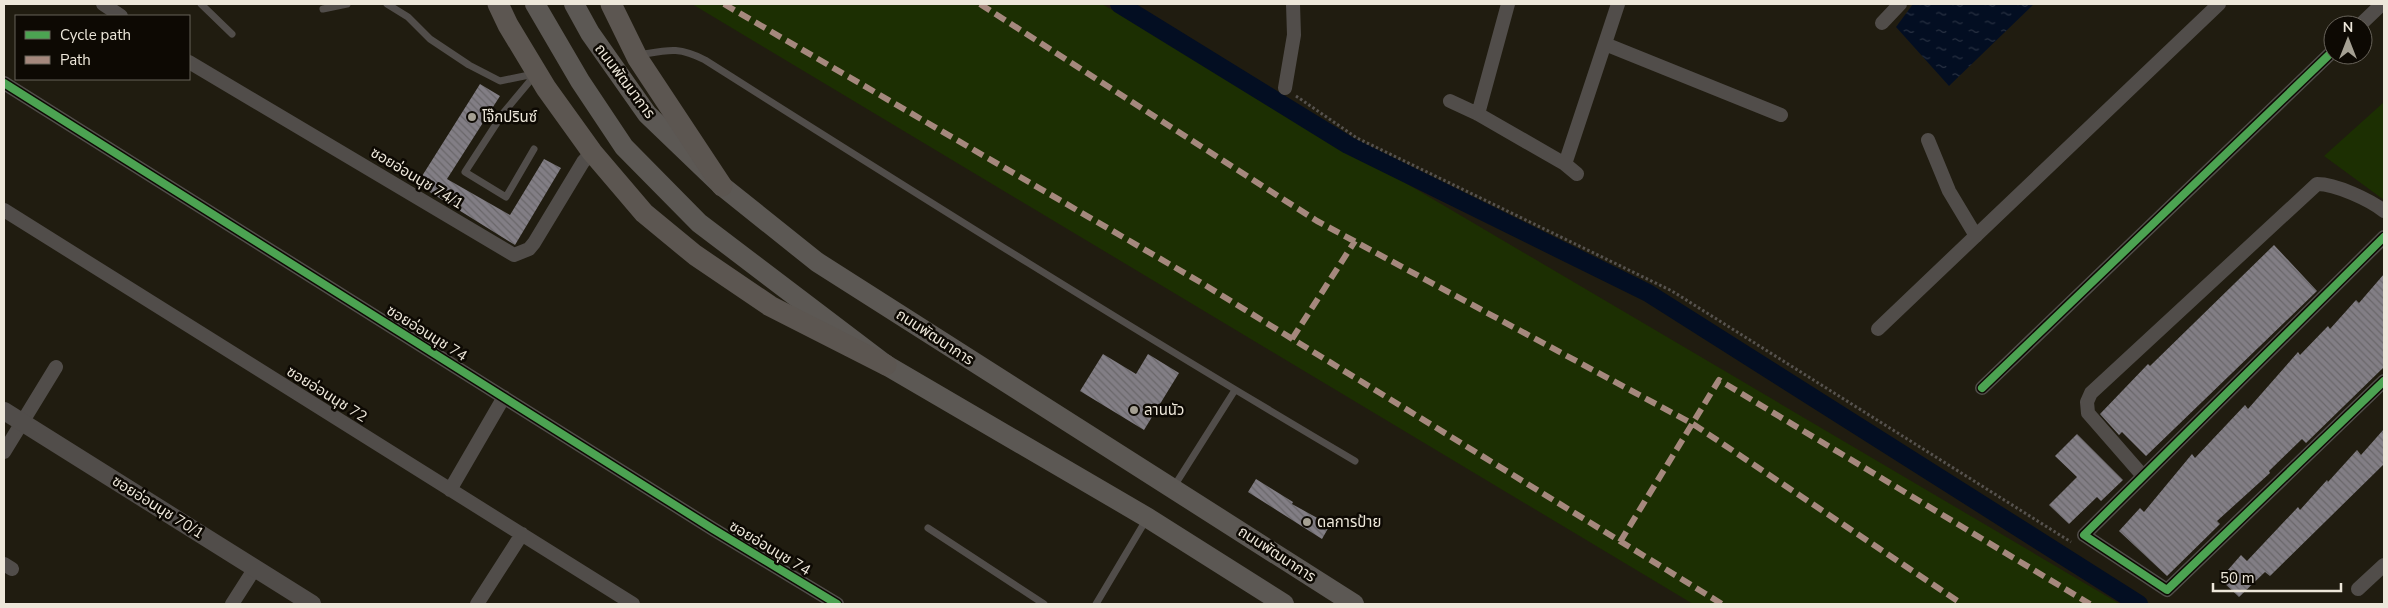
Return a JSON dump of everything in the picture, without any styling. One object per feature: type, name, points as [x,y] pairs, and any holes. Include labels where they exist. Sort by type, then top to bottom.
[{"type":"main road","points":[[498,4],[508,25],[537,73],[592,152],[644,213],[696,255],[770,306],[886,364],[1148,518],[1284,604]]},
{"type":"main road","points":[[535,4],[580,81],[624,147],[698,222],[886,364]]},
{"type":"main road","name":"ถนนพัฒนาการ","points":[[574,4],[590,33],[647,114],[722,186],[818,262],[1354,604]]},
{"type":"main road","points":[[611,4],[636,56],[722,186]]},
{"type":"street","points":[[103,4],[120,15]]},
{"type":"street","points":[[1285,88],[1294,35],[1293,4]]},
{"type":"street","points":[[1478,114],[1508,4]]},
{"type":"street","points":[[1565,164],[1618,4]]},
{"type":"street","points":[[1882,22],[1900,4]]},
{"type":"street","points":[[1878,330],[2218,4]]},
{"type":"street","points":[[2370,15],[2382,4]]},
{"type":"street","points":[[1605,44],[1781,115]]},
{"type":"street","points":[[1982,388],[2323,60]]},
{"type":"street","name":"ซอยอ่อนนุช 74/1","points":[[190,63],[514,255],[529,249],[534,243],[583,162],[592,152]]},
{"type":"street","name":"ซอยอ่อนนุช 74","points":[[4,82],[837,604]]},
{"type":"street","points":[[1450,102],[1478,114],[1565,164],[1577,174]]},
{"type":"street","points":[[1928,140],[1949,190],[1976,236]]},
{"type":"street","points":[[2143,476],[2088,413],[2087,402],[2091,392],[2317,184],[2335,187],[2384,211]]},
{"type":"street","name":"ซอยอ่อนนุช 72","points":[[4,210],[633,604]]},
{"type":"street","points":[[2384,237],[2084,535],[2167,590],[2384,381]]},
{"type":"street","points":[[4,452],[56,366]]},
{"type":"street","points":[[450,490],[504,397]]},
{"type":"street","name":"ซอยอ่อนนุช 70/1","points":[[4,411],[312,604]]},
{"type":"street","points":[[477,604],[522,534]]},
{"type":"street","points":[[2358,589],[2384,565]]},
{"type":"street","points":[[232,604],[255,568]]},
{"type":"lane","points":[[201,4],[232,34]]},
{"type":"lane","points":[[323,9],[347,4]]},
{"type":"lane","points":[[387,4],[408,17],[430,39],[469,65],[500,81],[537,73]]},
{"type":"lane","points":[[636,56],[670,50],[688,51],[706,60],[923,198],[1234,390],[1355,461]]},
{"type":"lane","points":[[534,149],[506,197],[465,172],[504,112],[537,73]]},
{"type":"lane","points":[[1173,488],[1234,390]]},
{"type":"lane","points":[[1096,604],[1148,518]]},
{"type":"lane","points":[[928,528],[1044,604]]},
{"type":"path","points":[[1285,88],[1357,138],[1672,291],[2078,547]]},
{"type":"green space","points":[[692,4],[1102,4],[2120,604],[1693,604]]},
{"type":"green space","points":[[2384,102],[2384,200],[2324,156]]},
{"type":"water","points":[[1913,4],[2034,4],[1949,86],[1896,27]]},
{"type":"building","points":[[480,84],[500,96],[447,179],[510,215],[544,159],[561,168],[515,245],[417,184]]},
{"type":"building","points":[[2274,245],[2317,291],[2146,456],[2122,432],[2119,435],[2100,414],[2148,364],[2150,366]]},
{"type":"building","points":[[2384,274],[2384,367],[2306,443],[2302,439],[2269,471],[2270,473],[2217,521],[2220,524],[2167,576],[2119,531],[2140,508],[2144,512],[2192,454],[2195,458],[2245,405],[2248,409],[2298,352],[2300,355],[2328,326],[2330,329],[2356,300],[2359,303]]},
{"type":"building","name":"ลานนัว","points":[[1103,354],[1136,374],[1148,354],[1179,373],[1144,430],[1080,391]]},
{"type":"building","points":[[2384,429],[2384,464],[2270,576],[2265,572],[2239,597],[2220,579],[2241,555],[2247,561],[2298,507],[2300,510],[2327,480],[2328,482],[2357,450],[2361,455]]},
{"type":"building","points":[[2077,434],[2123,480],[2101,501],[2097,497],[2069,524],[2049,505],[2077,477],[2055,456]]},
{"type":"building","points":[[1256,479],[1293,502],[1292,504],[1330,525],[1322,539],[1248,492]]},
{"type":"waterway","points":[[1119,4],[1348,145],[1648,293],[2139,604]]},
{"type":"marked path","points":[[724,4],[1200,282],[1722,604]]},
{"type":"marked path","points":[[980,4],[1317,221],[1693,424],[1962,604]]},
{"type":"marked path","points":[[1292,339],[1355,241]]},
{"type":"marked path","points":[[1620,542],[1719,380],[2090,604]]},
{"type":"cycle path","points":[[1982,388],[2323,61]]},
{"type":"cycle path","points":[[4,83],[713,529],[837,604]]},
{"type":"cycle path","points":[[2384,237],[2084,535],[2167,590],[2384,381]]},
{"type":"place","name":"โจ๊กปรินซ์","points":[[472,117]]},
{"type":"place","name":"ลานนัว","points":[[1134,410]]},
{"type":"place","name":"ดลการป้าย","points":[[1307,522]]}]
